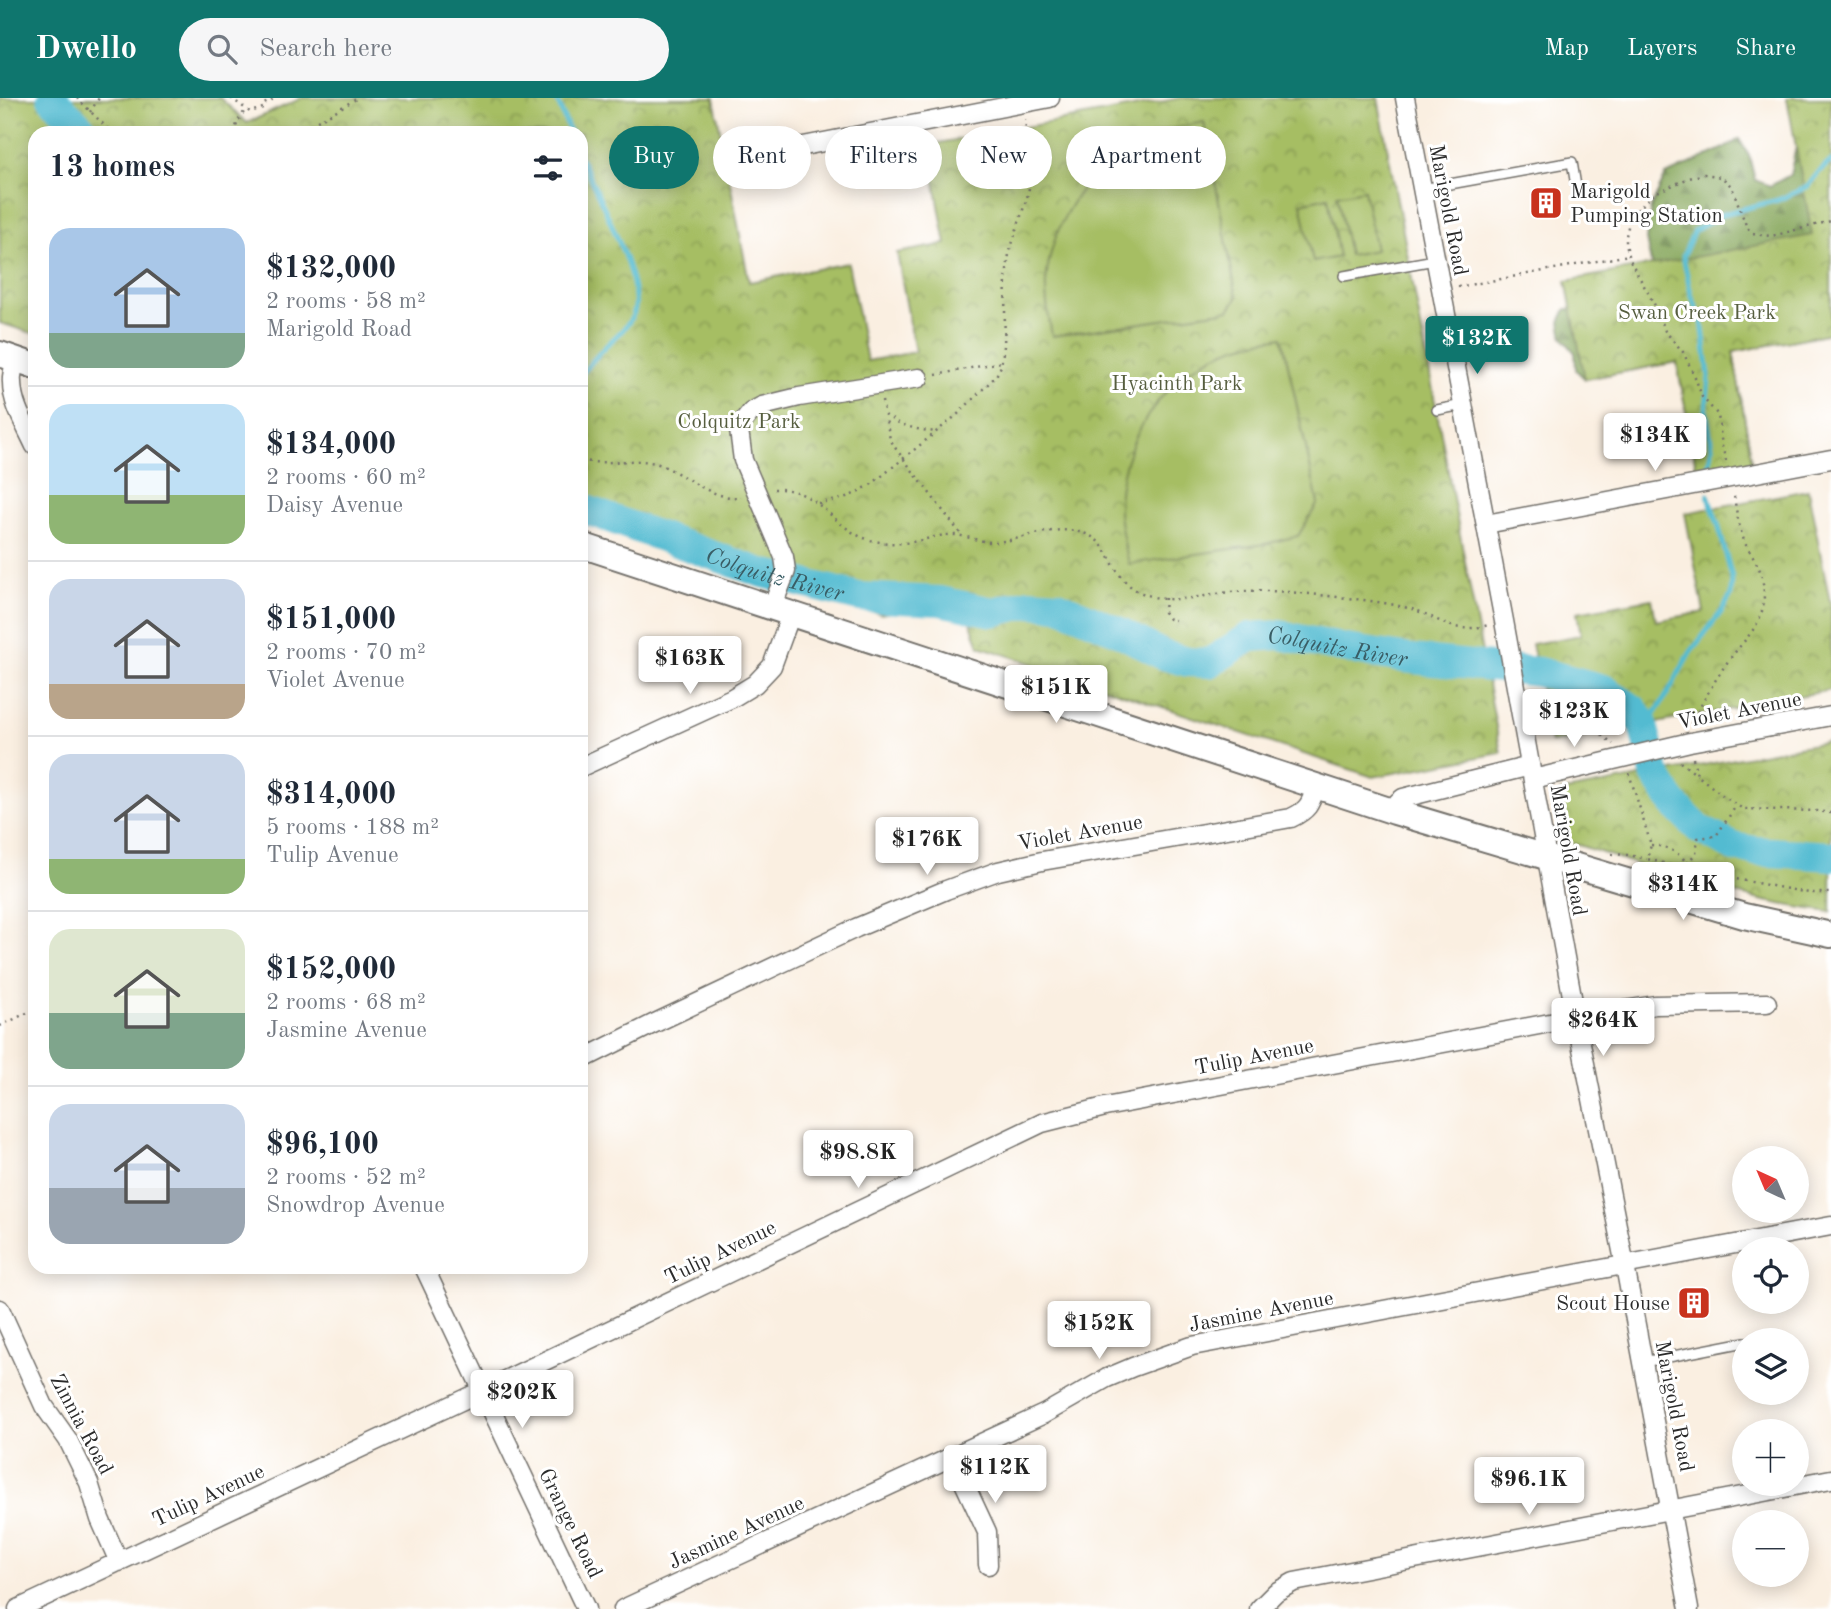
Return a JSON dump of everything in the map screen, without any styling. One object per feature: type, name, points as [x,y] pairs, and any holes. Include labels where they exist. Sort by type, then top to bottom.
[{"type":"main road","points":[[588,547],[1395,812],[1744,916],[1831,935]]},
{"type":"street","points":[[811,144],[1050,98]]},
{"type":"street","name":"Marigold Road","points":[[1405,98],[1689,1609]]},
{"type":"street","points":[[17,360],[11,380],[13,395],[28,431]]},
{"type":"street","points":[[588,764],[732,698],[755,684],[772,666],[782,611],[784,557],[743,460],[739,443],[739,430],[751,412],[762,406],[799,397],[919,378]]},
{"type":"street","points":[[1486,524],[1831,459]]},
{"type":"street","name":"Violet Avenue","points":[[1395,812],[1403,798],[1831,716]]},
{"type":"street","name":"Violet Avenue","points":[[588,1056],[844,934],[946,890],[998,871],[1031,863],[1291,818],[1311,804],[1316,787]]},
{"type":"street","name":"Tulip Avenue","points":[[18,1609],[1051,1120],[1105,1107],[1654,1005],[1767,1003]]},
{"type":"street","name":"Jasmine Avenue","points":[[623,1609],[1044,1414],[1107,1378],[1192,1346],[1831,1226]]},
{"type":"street","name":"Grange Road","points":[[427,1274],[586,1609]]},
{"type":"street","name":"Zinnia Road","points":[[0,1309],[5,1332],[44,1406],[68,1440],[89,1483],[100,1519],[119,1562]]},
{"type":"street","points":[[952,1457],[987,1532],[988,1565]]},
{"type":"street","points":[[1259,1609],[1276,1592],[1294,1582],[1831,1479]]},
{"type":"lane","points":[[1422,189],[1572,162],[1577,192]]},
{"type":"lane","points":[[1344,276],[1435,260]]},
{"type":"lane","points":[[1437,410],[1463,405]]},
{"type":"lane","points":[[1643,1362],[1732,1345]]},
{"type":"path","points":[[77,98],[105,126]]},
{"type":"path","points":[[90,112],[99,98]]},
{"type":"path","points":[[231,98],[250,112],[261,109],[264,104],[276,98]]},
{"type":"path","points":[[309,126],[358,98]]},
{"type":"path","points":[[817,503],[838,500],[872,484],[957,415],[996,376],[1006,327],[1009,254],[1028,194],[1031,175],[1030,150],[1022,103]]},
{"type":"path","points":[[236,126],[246,109]]},
{"type":"path","points":[[1831,221],[1772,236],[1753,233],[1747,228],[1731,187],[1717,176],[1704,174],[1655,193],[1644,201],[1629,222],[1626,236],[1629,255],[1659,313],[1665,331],[1683,352],[1704,401],[1718,415],[1737,514],[1745,543],[1762,575],[1761,617],[1752,634],[1733,653],[1721,671],[1689,730],[1697,775],[1743,809],[1831,813]]},
{"type":"path","points":[[1441,290],[1629,255]]},
{"type":"path","points":[[919,378],[1001,362]]},
{"type":"path","points":[[878,384],[890,439],[964,537]]},
{"type":"path","points":[[885,415],[909,428],[936,432]]},
{"type":"path","points":[[588,461],[645,461],[662,466],[700,487],[732,498],[764,490],[798,491],[817,503],[848,530],[872,541],[914,542],[947,535],[997,542],[1054,530],[1092,535],[1104,546],[1128,584],[1155,598],[1278,592],[1398,605],[1420,610],[1448,626],[1461,629],[1504,621]]},
{"type":"path","points":[[1165,598],[1164,612],[1169,619],[1175,621]]},
{"type":"path","points":[[1529,695],[1586,721],[1625,756],[1651,845],[1647,859],[1693,871],[1809,893],[1831,893]]},
{"type":"path","points":[[1687,863],[1696,853],[1698,838],[1716,836],[1736,806]]},
{"type":"path","points":[[1651,845],[1662,845],[1678,854],[1693,871]]},
{"type":"path","points":[[0,1026],[28,1012]]},
{"type":"green space","name":"Hyacinth Park","points":[[0,98],[220,98],[247,123],[302,98],[714,98],[719,126],[713,126],[713,189],[731,189],[749,282],[848,263],[867,361],[915,352],[897,253],[946,244],[936,189],[942,189],[942,142],[956,140],[956,189],[1052,189],[1052,126],[1030,126],[1181,98],[1378,98],[1501,753],[1373,777],[979,646],[962,598],[881,614],[588,517],[588,126],[28,126],[28,332],[0,323]]},
{"type":"green space","name":"Swan Creek Park","points":[[1787,98],[1831,98],[1831,333],[1733,352],[1753,468],[1698,477],[1677,362],[1585,379],[1576,370],[1575,353],[1563,338],[1560,322],[1566,309],[1584,309],[1654,279],[1646,239],[1651,207],[1666,175],[1739,139],[1749,156],[1755,180],[1770,186],[1790,175],[1798,137]]},
{"type":"green space","name":"Swan Creek Park","points":[[1787,98],[1831,98],[1831,333],[1733,352],[1753,468],[1698,477],[1677,362],[1585,379],[1566,281],[1812,235]]},
{"type":"green space","points":[[1204,122],[1205,126],[1185,126]]},
{"type":"green space","points":[[1082,189],[1217,189],[1237,298],[1229,310],[1052,336],[1046,289],[1049,259],[1065,216]]},
{"type":"green space","points":[[1364,190],[1376,250],[1349,255],[1337,195]]},
{"type":"green space","points":[[1328,197],[1339,257],[1313,262],[1301,203]]},
{"type":"green space","points":[[1282,337],[1318,503],[1298,536],[1265,544],[1129,564],[1119,511],[1121,486],[1127,461],[1148,415],[1181,377],[1202,362],[1239,346]]},
{"type":"green space","points":[[1808,490],[1831,607],[1831,690],[1551,743],[1532,644],[1581,635],[1577,612],[1652,599],[1656,621],[1704,612],[1685,513]]},
{"type":"green space","points":[[1831,741],[1831,912],[1731,893],[1569,842],[1560,792]]},
{"type":"waterway","name":"Colquitz River","points":[[52,98],[79,126]]},
{"type":"waterway","points":[[556,98],[567,126]]},
{"type":"waterway","points":[[1706,475],[1712,447],[1706,411],[1709,376],[1702,321],[1691,294],[1683,256],[1694,231],[1723,214],[1778,200],[1807,187],[1831,161]]},
{"type":"waterway","points":[[588,174],[625,259],[635,298],[634,312],[629,321],[588,366]]},
{"type":"waterway","points":[[1644,730],[1690,653],[1731,595],[1732,578],[1708,495]]},
{"type":"waterway","name":"Colquitz River","points":[[588,511],[759,572],[859,597],[940,601],[993,612],[1029,603],[1058,605],[1122,633],[1163,655],[1188,662],[1209,663],[1250,637],[1280,635],[1403,658],[1539,672],[1604,689],[1633,709],[1642,721],[1655,774],[1674,804],[1699,829],[1734,847],[1831,856]]},
{"type":"place","name":"Marigold Pumping Station","points":[[1546,203]]},
{"type":"place","name":"Scout House","points":[[1694,1303]]},
{"type":"park label","name":"Colquitz Park","points":[[739,421]]}]
